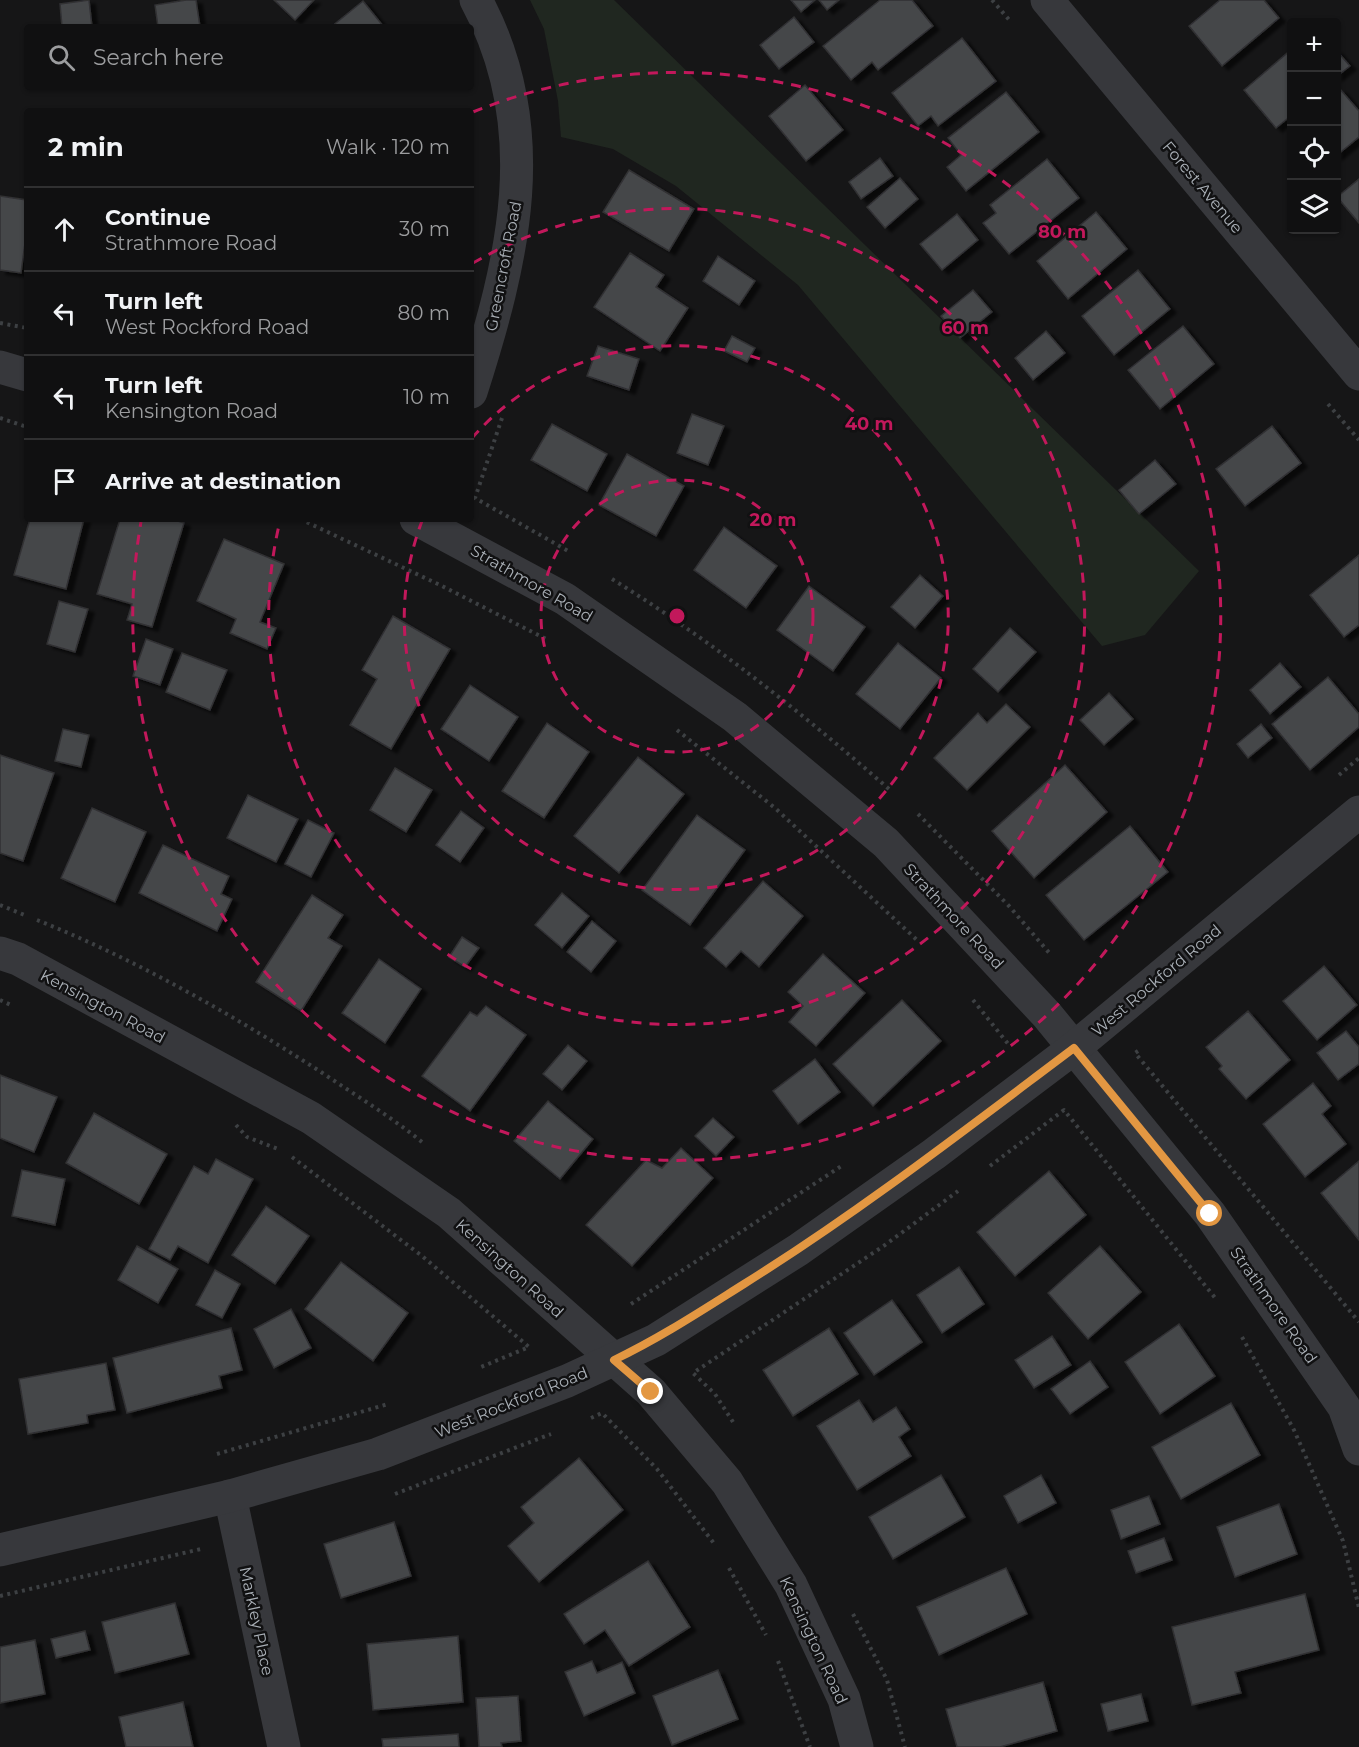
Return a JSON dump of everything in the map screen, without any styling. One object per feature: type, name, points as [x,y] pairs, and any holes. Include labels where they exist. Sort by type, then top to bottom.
[{"type":"street","name":"Greencroft Road","points":[[474,383],[493,324],[509,251],[518,195],[516,139],[509,84],[490,26],[476,0]]},
{"type":"street","name":"Forest Avenue","points":[[1047,0],[1359,374]]},
{"type":"street","points":[[0,367],[24,374]]},
{"type":"street","name":"Strathmore Road","points":[[427,522],[565,599],[735,717],[886,843],[1047,1016],[1210,1214],[1352,1412],[1359,1449]]},
{"type":"street","name":"West Rockford Road","points":[[0,1550],[230,1496],[378,1454],[567,1381],[656,1340],[798,1250],[934,1154],[1074,1048],[1359,812]]},
{"type":"street","name":"Kensington Road","points":[[0,953],[18,959],[311,1118],[449,1213],[651,1392],[727,1482],[791,1585],[844,1699],[857,1747]]},
{"type":"street","name":"Markley Place","points":[[230,1496],[284,1747]]},
{"type":"path","points":[[505,410],[475,498],[578,557]]},
{"type":"path","points":[[0,418],[24,427]]},
{"type":"path","points":[[306,522],[440,585],[557,646]]},
{"type":"path","points":[[608,576],[678,620],[800,711],[897,796]]},
{"type":"path","points":[[676,729],[775,808],[919,942]]},
{"type":"path","points":[[1332,780],[1359,758]]},
{"type":"path","points":[[915,812],[1009,906],[1052,956]]},
{"type":"path","points":[[0,905],[85,939],[252,1027],[398,1123],[425,1144]]},
{"type":"path","points":[[967,992],[1010,1045],[1001,1052]]},
{"type":"path","points":[[0,1000],[21,1009]]},
{"type":"path","points":[[1144,1046],[1135,1053],[1359,1322]]},
{"type":"path","points":[[989,1167],[1065,1110],[1222,1307]]},
{"type":"path","points":[[234,1123],[247,1137],[282,1150],[422,1256],[529,1347],[477,1369]]},
{"type":"path","points":[[622,1310],[848,1162]]},
{"type":"path","points":[[734,1424],[715,1394],[693,1373],[885,1245],[961,1188]]},
{"type":"path","points":[[1242,1336],[1294,1430],[1338,1530],[1359,1608]]},
{"type":"path","points":[[210,1456],[393,1402]]},
{"type":"path","points":[[580,1422],[603,1413],[657,1469],[720,1552]]},
{"type":"path","points":[[394,1494],[416,1488],[559,1431]]},
{"type":"path","points":[[0,1596],[204,1548]]},
{"type":"path","points":[[726,1562],[768,1637]]},
{"type":"path","points":[[852,1612],[887,1680],[904,1747]]},
{"type":"path","points":[[777,1657],[810,1747]]},
{"type":"shaded area","points":[[530,0],[614,0],[1199,571],[1145,635],[1102,646],[798,285],[676,186],[613,149],[561,137],[558,101],[544,29]]},
{"type":"building","points":[[89,0],[92,24],[62,24],[60,4]]},
{"type":"building","points":[[196,0],[200,24],[158,24],[155,5]]},
{"type":"building","points":[[274,0],[314,0],[295,20]]},
{"type":"building","points":[[791,0],[815,0],[801,12]]},
{"type":"building","points":[[819,0],[839,0],[827,10]]},
{"type":"building","points":[[880,0],[912,0],[933,26],[878,70],[872,62],[851,80],[823,46]]},
{"type":"building","points":[[1220,0],[1264,0],[1279,18],[1222,66],[1189,26]]},
{"type":"building","points":[[363,1],[382,24],[335,24]]},
{"type":"building","points":[[794,17],[814,42],[779,69],[760,45]]},
{"type":"building","points":[[962,38],[996,81],[938,126],[931,116],[918,126],[892,93]]},
{"type":"building","points":[[1287,53],[1287,119],[1276,128],[1244,90]]},
{"type":"building","points":[[1341,56],[1350,66],[1341,73]]},
{"type":"building","points":[[805,85],[843,130],[806,161],[769,116]]},
{"type":"building","points":[[1341,90],[1359,111],[1359,137],[1341,152]]},
{"type":"building","points":[[1006,92],[1039,132],[966,191],[947,167],[961,155],[948,138]]},
{"type":"building","points":[[880,158],[893,176],[861,199],[849,182]]},
{"type":"building","points":[[1047,159],[1079,198],[1009,254],[983,223],[996,213],[990,205]]},
{"type":"building","points":[[629,170],[694,209],[669,251],[603,212]]},
{"type":"building","points":[[900,178],[918,199],[885,228],[867,207]]},
{"type":"building","points":[[1359,179],[1359,223],[1341,202],[1341,194]]},
{"type":"building","points":[[0,196],[24,200],[24,251],[21,273],[0,270]]},
{"type":"building","points":[[1096,212],[1127,249],[1068,299],[1037,261]]},
{"type":"building","points":[[957,214],[978,240],[942,270],[920,244]]},
{"type":"building","points":[[630,253],[664,275],[656,287],[688,308],[660,351],[594,307]]},
{"type":"building","points":[[718,256],[755,281],[739,305],[703,281]]},
{"type":"building","points":[[1138,270],[1170,309],[1114,355],[1082,316]]},
{"type":"building","points":[[973,290],[992,312],[960,338],[941,316]]},
{"type":"building","points":[[1183,326],[1214,364],[1160,409],[1128,370]]},
{"type":"building","points":[[1046,331],[1065,353],[1033,380],[1015,358]]},
{"type":"building","points":[[732,336],[755,348],[747,362],[724,351]]},
{"type":"building","points":[[598,346],[639,359],[629,390],[587,376]]},
{"type":"building","points":[[692,414],[724,426],[708,465],[677,453]]},
{"type":"building","points":[[552,424],[607,454],[587,491],[531,460]]},
{"type":"building","points":[[1272,426],[1301,463],[1245,506],[1216,469]]},
{"type":"building","points":[[627,454],[684,486],[656,536],[599,505]]},
{"type":"building","points":[[1155,460],[1176,484],[1139,514],[1119,490]]},
{"type":"building","points":[[29,522],[83,522],[66,589],[14,575]]},
{"type":"building","points":[[119,522],[184,523],[152,627],[127,620],[132,604],[97,594]]},
{"type":"building","points":[[724,527],[777,566],[746,608],[694,570]]},
{"type":"building","points":[[224,539],[284,564],[260,622],[276,628],[267,649],[230,633],[236,619],[197,601]]},
{"type":"building","points":[[1359,555],[1359,625],[1344,637],[1310,595]]},
{"type":"building","points":[[920,575],[943,596],[915,628],[891,607]]},
{"type":"building","points":[[809,586],[865,627],[833,671],[777,630]]},
{"type":"building","points":[[59,601],[88,609],[75,652],[47,644]]},
{"type":"building","points":[[393,616],[450,649],[391,749],[350,725],[377,679],[362,670]]},
{"type":"building","points":[[1010,628],[1036,652],[998,692],[973,669]]},
{"type":"building","points":[[146,639],[173,649],[160,685],[133,676]]},
{"type":"building","points":[[898,643],[941,678],[900,729],[856,694]]},
{"type":"building","points":[[182,653],[227,670],[210,710],[166,692]]},
{"type":"building","points":[[1280,663],[1301,687],[1270,714],[1250,690]]},
{"type":"building","points":[[1328,677],[1359,714],[1359,727],[1310,770],[1272,724]]},
{"type":"building","points":[[470,685],[518,717],[489,761],[441,729]]},
{"type":"building","points":[[1109,693],[1133,719],[1104,745],[1080,720]]},
{"type":"building","points":[[1006,704],[1030,727],[967,790],[934,758],[978,713],[987,723]]},
{"type":"building","points":[[547,723],[589,752],[544,818],[502,791]]},
{"type":"building","points":[[1261,724],[1272,738],[1248,758],[1237,744]]},
{"type":"building","points":[[63,729],[89,735],[81,767],[55,761]]},
{"type":"building","points":[[0,755],[54,773],[23,861],[0,853]]},
{"type":"building","points":[[638,757],[684,794],[619,873],[574,836]]},
{"type":"building","points":[[1065,765],[1107,812],[1034,878],[992,831]]},
{"type":"building","points":[[395,768],[432,790],[406,832],[370,810]]},
{"type":"building","points":[[248,795],[298,819],[276,862],[227,838]]},
{"type":"building","points":[[92,808],[146,832],[115,902],[61,878]]},
{"type":"building","points":[[461,811],[484,828],[460,862],[436,845]]},
{"type":"building","points":[[697,815],[745,850],[690,925],[642,890]]},
{"type":"building","points":[[308,820],[334,833],[311,877],[285,864]]},
{"type":"building","points":[[1130,826],[1168,872],[1084,940],[1046,895]]},
{"type":"building","points":[[163,845],[229,876],[221,894],[232,899],[217,931],[139,893]]},
{"type":"building","points":[[763,881],[803,916],[759,967],[741,951],[726,967],[704,948]]},
{"type":"building","points":[[562,893],[589,916],[562,948],[535,925]]},
{"type":"building","points":[[312,895],[343,915],[328,938],[342,946],[301,1011],[256,982]]},
{"type":"building","points":[[592,921],[616,941],[591,972],[567,952]]},
{"type":"building","points":[[462,937],[479,948],[465,967],[449,957]]},
{"type":"building","points":[[823,954],[865,993],[816,1046],[789,1022],[803,1006],[788,992]]},
{"type":"building","points":[[379,959],[421,989],[385,1043],[342,1013]]},
{"type":"building","points":[[1324,966],[1357,1005],[1317,1040],[1283,1001]]},
{"type":"building","points":[[902,1000],[941,1041],[873,1106],[833,1064]]},
{"type":"building","points":[[486,1006],[526,1035],[470,1111],[422,1076],[470,1012],[477,1016]]},
{"type":"building","points":[[1248,1011],[1290,1060],[1246,1099],[1219,1069],[1222,1066],[1206,1047]]},
{"type":"building","points":[[1346,1031],[1359,1047],[1359,1064],[1338,1080],[1317,1053]]},
{"type":"building","points":[[568,1045],[587,1061],[562,1090],[543,1074]]},
{"type":"building","points":[[815,1059],[840,1092],[798,1124],[773,1091]]},
{"type":"building","points":[[0,1075],[57,1097],[34,1152],[0,1138]]},
{"type":"building","points":[[1313,1083],[1331,1106],[1322,1114],[1346,1144],[1305,1177],[1263,1124]]},
{"type":"building","points":[[548,1101],[593,1139],[560,1179],[514,1141]]},
{"type":"building","points":[[94,1113],[167,1154],[139,1204],[66,1163]]},
{"type":"building","points":[[713,1118],[734,1137],[716,1156],[695,1136]]},
{"type":"building","points":[[681,1148],[713,1178],[632,1266],[586,1225],[646,1160],[662,1168]]},
{"type":"building","points":[[216,1159],[253,1179],[208,1263],[178,1246],[170,1260],[149,1249],[194,1166],[208,1174]]},
{"type":"building","points":[[1359,1161],[1359,1240],[1321,1193]]},
{"type":"building","points":[[22,1170],[65,1179],[55,1225],[12,1216]]},
{"type":"building","points":[[1049,1171],[1086,1215],[1015,1276],[977,1232]]},
{"type":"building","points":[[266,1206],[309,1236],[275,1284],[232,1255]]},
{"type":"building","points":[[137,1246],[178,1269],[158,1303],[118,1280]]},
{"type":"building","points":[[1100,1246],[1141,1292],[1088,1339],[1048,1293]]},
{"type":"building","points":[[341,1262],[408,1313],[373,1361],[305,1309]]},
{"type":"building","points":[[959,1267],[984,1304],[942,1333],[917,1295]]},
{"type":"building","points":[[215,1270],[240,1284],[222,1318],[196,1305]]},
{"type":"building","points":[[892,1300],[922,1342],[874,1375],[844,1333]]},
{"type":"building","points":[[291,1309],[311,1348],[274,1368],[254,1329]]},
{"type":"building","points":[[1179,1324],[1215,1376],[1160,1414],[1125,1362]]},
{"type":"building","points":[[231,1328],[242,1370],[219,1376],[222,1388],[127,1413],[113,1358]]},
{"type":"building","points":[[829,1328],[858,1374],[793,1416],[763,1370]]},
{"type":"building","points":[[1052,1336],[1071,1365],[1034,1388],[1015,1360]]},
{"type":"building","points":[[1090,1361],[1108,1387],[1070,1414],[1051,1389]]},
{"type":"building","points":[[106,1363],[115,1410],[87,1415],[88,1423],[28,1434],[19,1379]]},
{"type":"building","points":[[859,1400],[873,1422],[896,1407],[910,1429],[899,1437],[911,1456],[857,1490],[817,1426]]},
{"type":"building","points":[[1231,1403],[1260,1455],[1181,1499],[1152,1447]]},
{"type":"building","points":[[579,1458],[623,1510],[539,1582],[508,1546],[534,1523],[521,1507]]},
{"type":"building","points":[[941,1475],[965,1517],[893,1559],[869,1517]]},
{"type":"building","points":[[1041,1475],[1056,1503],[1018,1523],[1004,1496]]},
{"type":"building","points":[[1149,1496],[1160,1524],[1121,1539],[1111,1510]]},
{"type":"building","points":[[1279,1504],[1297,1554],[1235,1577],[1217,1527]]},
{"type":"building","points":[[394,1522],[411,1576],[341,1598],[324,1544]]},
{"type":"building","points":[[1164,1538],[1172,1560],[1136,1573],[1128,1551]]},
{"type":"building","points":[[648,1561],[690,1627],[629,1666],[605,1630],[584,1644],[564,1614]]},
{"type":"building","points":[[1006,1568],[1027,1614],[939,1655],[917,1607]]},
{"type":"building","points":[[1305,1594],[1319,1650],[1235,1672],[1241,1693],[1192,1705],[1172,1627]]},
{"type":"building","points":[[175,1603],[189,1654],[115,1673],[102,1622]]},
{"type":"building","points":[[85,1631],[90,1650],[56,1658],[51,1639]]},
{"type":"building","points":[[458,1636],[463,1702],[373,1710],[367,1644]]},
{"type":"building","points":[[35,1640],[45,1694],[0,1703],[0,1647]]},
{"type":"building","points":[[592,1661],[597,1673],[622,1662],[635,1693],[584,1716],[565,1672]]},
{"type":"building","points":[[718,1670],[738,1719],[672,1745],[653,1696]]},
{"type":"building","points":[[1043,1682],[1057,1731],[1000,1747],[957,1747],[946,1709]]},
{"type":"building","points":[[1141,1694],[1148,1721],[1108,1731],[1101,1704]]},
{"type":"building","points":[[518,1696],[521,1741],[501,1743],[502,1747],[479,1747],[476,1698]]},
{"type":"building","points":[[183,1702],[193,1747],[126,1747],[119,1717]]},
{"type":"building","points":[[458,1734],[459,1747],[383,1747],[382,1739]]},
{"type":"route","points":[[651,1392],[614,1360],[656,1340],[798,1250],[934,1154],[1074,1048],[1210,1214]]}]
